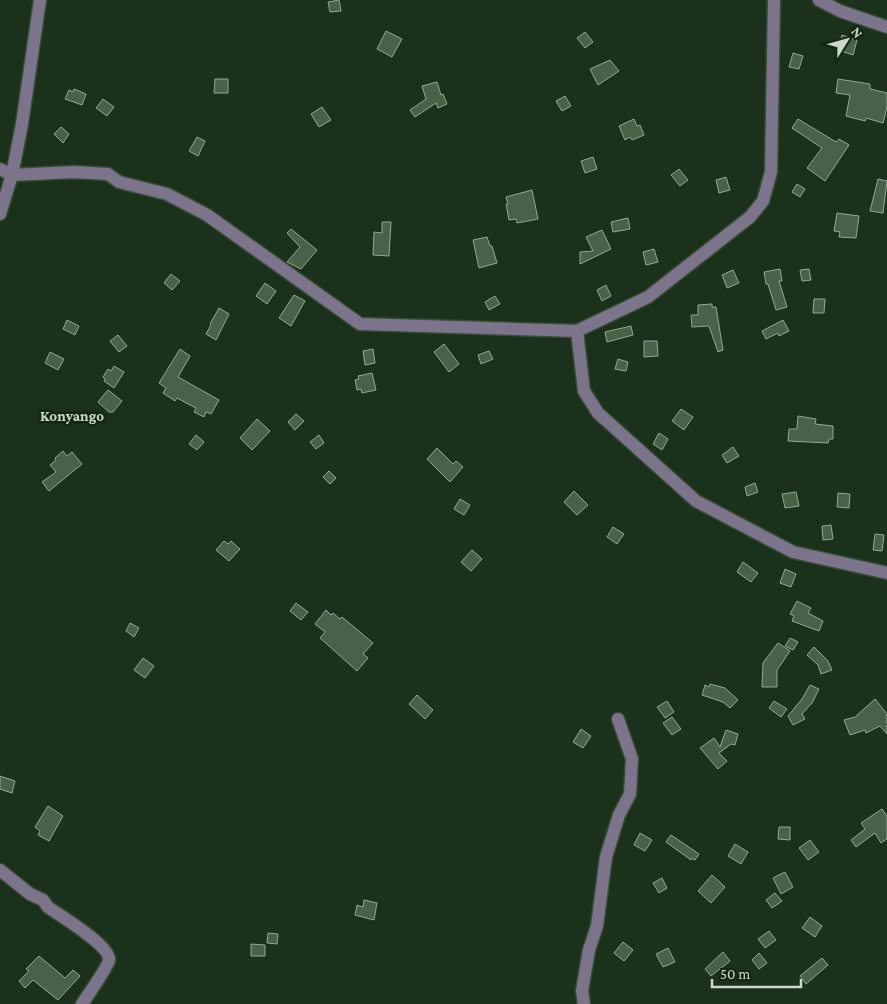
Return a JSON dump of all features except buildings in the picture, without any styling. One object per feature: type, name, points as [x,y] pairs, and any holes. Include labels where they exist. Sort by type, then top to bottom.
[{"type":"street","points":[[0,214],[12,175],[22,124],[40,0]]},
{"type":"street","points":[[0,170],[12,175],[74,172],[108,174],[119,182],[167,194],[207,215],[360,324],[577,331],[648,297],[750,217],[763,201],[771,172],[774,0]]},
{"type":"street","points":[[819,0],[840,11],[887,26]]},
{"type":"street","points":[[577,331],[584,391],[598,413],[696,501],[793,552],[887,573]]},
{"type":"street","points":[[584,1004],[582,991],[589,950],[598,926],[606,857],[619,815],[630,794],[632,759],[618,719]]},
{"type":"street","points":[[0,870],[30,894],[43,900],[48,907],[92,937],[108,953],[109,961],[82,1004]]},
{"type":"district","name":"Konyango","points":[[72,416]]}]
